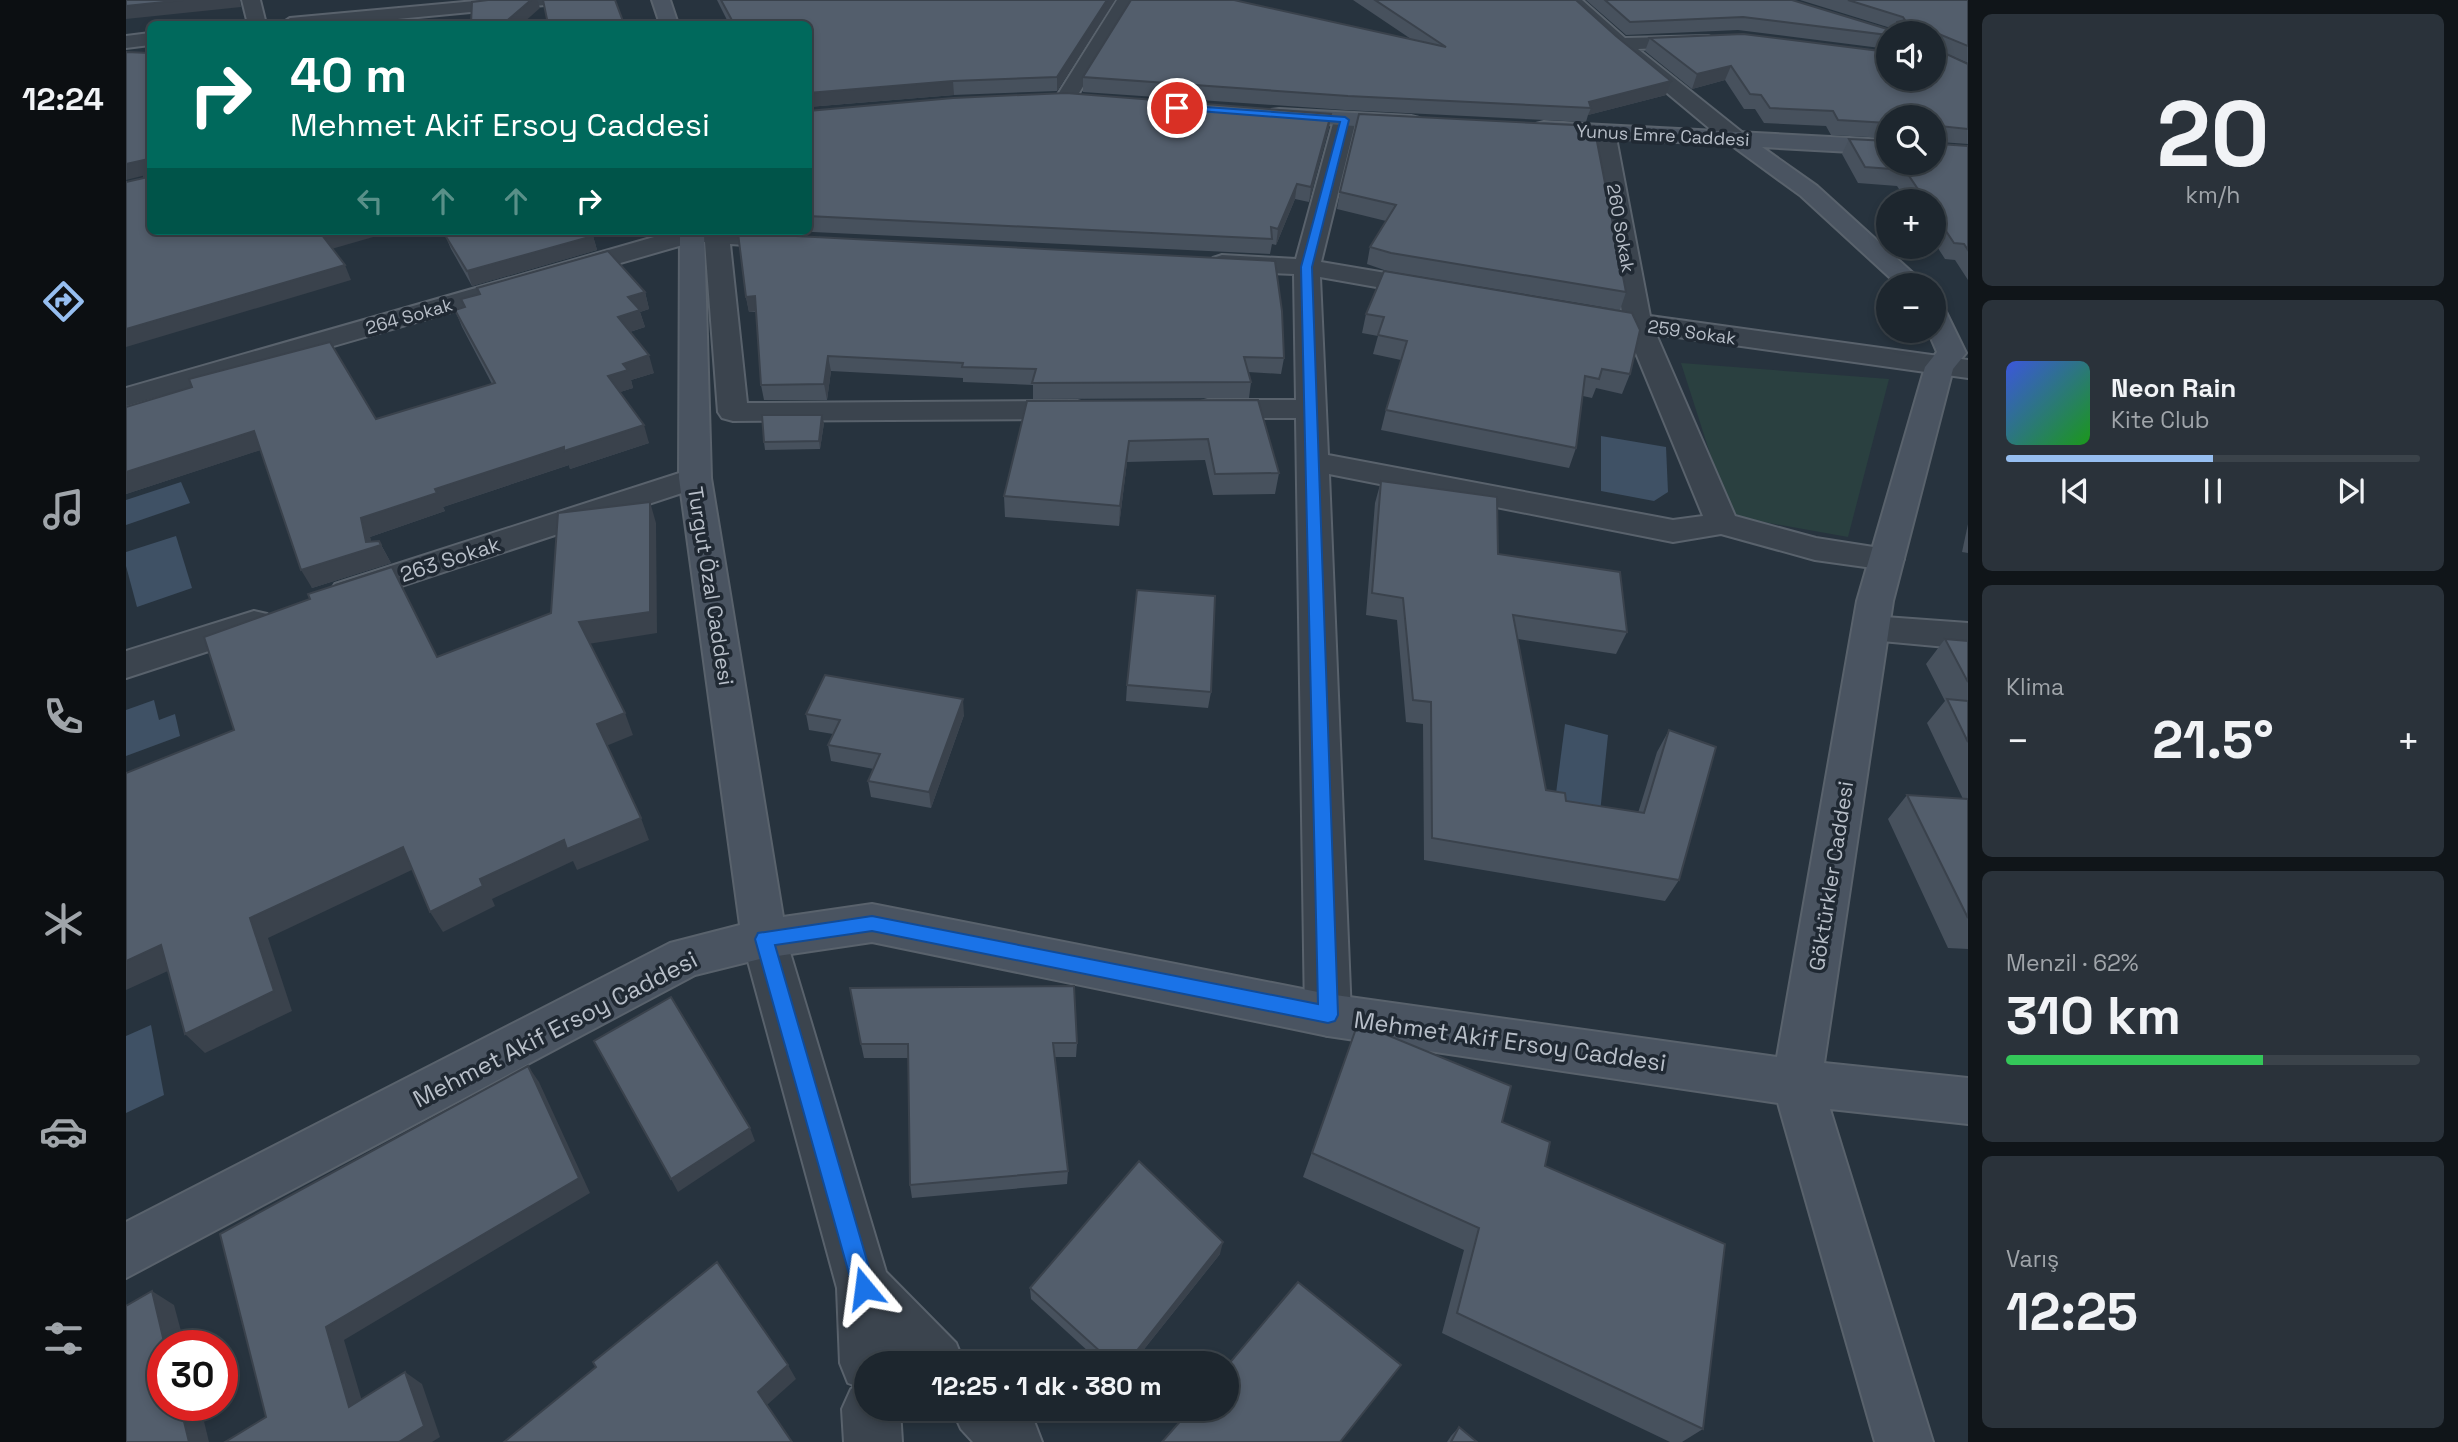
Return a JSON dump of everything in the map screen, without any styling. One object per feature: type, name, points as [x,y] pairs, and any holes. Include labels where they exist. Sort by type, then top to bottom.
[{"type":"street","points":[[251,0],[256,21]]},
{"type":"street","points":[[322,21],[545,0]]},
{"type":"street","points":[[662,0],[668,21]]},
{"type":"street","points":[[1102,0],[1128,2]]},
{"type":"street","points":[[1572,0],[1620,44],[1735,138],[1809,191],[1900,273]]},
{"type":"street","points":[[1094,102],[1059,100],[1128,2]]},
{"type":"street","points":[[126,41],[147,39]]},
{"type":"street","points":[[1620,44],[1725,39]]},
{"type":"street","points":[[1261,114],[1427,124]]},
{"type":"street","points":[[1328,1015],[1307,267],[1345,120]]},
{"type":"street","name":"Yunus Emre Caddesi","points":[[1522,128],[1876,147]]},
{"type":"street","name":"260 Sokak","points":[[1604,132],[1638,324],[1722,523]]},
{"type":"street","name":"264 Sokak","points":[[126,397],[696,235]]},
{"type":"street","points":[[700,235],[733,412],[1104,410]]},
{"type":"street","name":"Turgut Özal Caddesi","points":[[700,235],[695,478],[764,939]]},
{"type":"street","points":[[716,235],[813,241]]},
{"type":"street","points":[[1197,261],[1307,267],[1452,292]]},
{"type":"street","name":"259 Sokak","points":[[1559,311],[1954,368]]},
{"type":"street","name":"Göktürkler Caddesi","points":[[1904,1442],[1797,1083],[1871,628],[1886,559],[1954,368],[1952,353],[1946,340]]},
{"type":"street","points":[[1187,409],[1310,409]]},
{"type":"street","points":[[1312,461],[1673,531],[1722,523],[1815,549],[1886,559]]},
{"type":"street","name":"263 Sokak","points":[[126,665],[695,478]]},
{"type":"street","points":[[1871,628],[1968,636]]},
{"type":"street","name":"Mehmet Akif Ersoy Caddesi","points":[[126,1251],[686,957],[764,939],[872,923],[1328,1015],[1797,1083],[1968,1101]]},
{"type":"street","points":[[764,939],[864,1288],[867,1351]]},
{"type":"street","points":[[864,1288],[924,1351]]},
{"type":"street","points":[[872,1421],[873,1442]]},
{"type":"street","points":[[993,1421],[1013,1442]]},
{"type":"green space","points":[[1681,363],[1889,379],[1848,537],[1730,516]]},
{"type":"water","points":[[1601,436],[1666,447],[1668,492],[1654,501],[1601,491]]},
{"type":"water","points":[[181,482],[190,503],[126,525],[126,500]]},
{"type":"water","points":[[176,536],[192,588],[137,607],[126,566],[126,552]]},
{"type":"water","points":[[154,700],[159,720],[175,714],[180,736],[126,756],[126,710]]},
{"type":"water","points":[[1565,724],[1608,735],[1600,813],[1555,801]]},
{"type":"water","points":[[151,1025],[164,1095],[126,1113],[126,1036]]},
{"type":"building","points":[[126,0],[183,0],[126,6]]},
{"type":"building","points":[[531,0],[506,21],[471,21],[472,2]]},
{"type":"building","points":[[543,0],[615,0],[623,21],[547,21]]},
{"type":"building","points":[[721,0],[1107,0],[1057,77],[953,81],[812,93],[812,21],[732,21]]},
{"type":"building","points":[[1131,0],[1234,0],[1446,47],[1375,0],[1576,0],[1671,81],[1589,102],[1591,108],[1348,96],[1083,77]]},
{"type":"building","points":[[1605,0],[1792,0],[1876,26],[1876,34],[1743,17],[1630,22]]},
{"type":"building","points":[[1848,0],[1968,0],[1968,46],[1946,37],[1946,21],[1901,21],[1905,20],[1903,17]]},
{"type":"building","points":[[1743,34],[1876,51],[1876,91],[1946,91],[1946,54],[1968,64],[1968,129],[1946,127],[1946,105],[1876,105],[1876,122],[1838,120],[1833,111],[1770,108],[1761,95],[1750,94],[1731,66],[1697,74],[1650,38]]},
{"type":"building","points":[[126,52],[147,53],[147,235],[322,235],[345,265],[126,329],[126,182],[144,178],[144,160],[126,164]]},
{"type":"building","points":[[1066,93],[1331,114],[1311,187],[1297,184],[1278,229],[1271,227],[1272,239],[812,216],[812,111],[953,98]]},
{"type":"building","points":[[1359,114],[1594,126],[1626,292],[1391,253],[1370,247],[1396,205],[1340,192]]},
{"type":"building","points":[[1849,139],[1876,140],[1876,168],[1865,167]]},
{"type":"building","points":[[1946,144],[1968,146],[1968,250],[1964,244],[1954,243],[1946,231],[1946,189],[1918,189],[1908,175],[1946,175]]},
{"type":"building","points":[[445,235],[593,236],[467,271]]},
{"type":"building","points":[[738,235],[1275,261],[1282,311],[1284,358],[1244,357],[1251,382],[1032,383],[1036,369],[962,367],[963,363],[828,356],[824,384],[761,385],[755,296],[746,297]]},
{"type":"building","points":[[608,251],[645,292],[628,297],[640,310],[618,317],[649,355],[623,364],[628,370],[608,376],[644,425],[564,451],[564,447],[435,489],[437,493],[361,518],[366,542],[379,541],[381,545],[301,570],[254,431],[126,472],[126,407],[192,387],[189,379],[330,342],[376,419],[495,383],[455,310],[465,307],[461,299],[480,294],[477,288]]},
{"type":"building","points":[[1384,271],[1632,313],[1640,330],[1630,374],[1602,369],[1599,379],[1585,376],[1576,448],[1386,410],[1407,341],[1378,335],[1384,317],[1366,314]]},
{"type":"building","points":[[1258,400],[1279,473],[1215,474],[1208,439],[1129,441],[1120,506],[1004,496],[1027,401]]},
{"type":"building","points":[[762,415],[822,415],[819,441],[764,442]]},
{"type":"building","points":[[1381,481],[1497,497],[1498,554],[1620,572],[1627,632],[1513,615],[1546,790],[1565,793],[1566,801],[1644,813],[1669,730],[1716,747],[1679,880],[1432,838],[1431,702],[1413,700],[1403,598],[1372,593]]},
{"type":"building","points":[[650,502],[650,612],[579,622],[625,713],[597,724],[641,818],[567,849],[564,840],[480,879],[483,886],[430,912],[403,847],[250,918],[274,991],[185,1034],[161,945],[126,961],[126,773],[234,730],[204,637],[310,599],[308,594],[392,567],[437,657],[551,613],[558,513]]},
{"type":"building","points":[[1137,590],[1215,596],[1211,692],[1127,685]]},
{"type":"building","points":[[1945,639],[1968,641],[1968,682]]},
{"type":"building","points":[[825,675],[963,699],[929,792],[868,781],[880,754],[828,745],[840,720],[806,714]]},
{"type":"building","points":[[1947,699],[1968,701],[1968,742]]},
{"type":"building","points":[[1907,795],[1968,799],[1968,918]]},
{"type":"building","points":[[1074,986],[1077,1043],[1053,1043],[1068,1171],[910,1185],[908,1044],[861,1044],[850,988]]},
{"type":"building","points":[[671,997],[750,1128],[671,1179],[594,1041]]},
{"type":"building","points":[[1358,1023],[1511,1086],[1502,1122],[1550,1142],[1545,1166],[1725,1244],[1703,1429],[1457,1313],[1479,1228],[1312,1153]]},
{"type":"building","points":[[528,1066],[579,1178],[326,1327],[349,1407],[405,1372],[424,1426],[399,1442],[225,1442],[266,1417],[220,1234]]},
{"type":"building","points":[[1139,1161],[1223,1242],[1137,1351],[1100,1351],[1030,1288]]},
{"type":"building","points":[[717,1262],[788,1365],[758,1392],[792,1442],[504,1442],[596,1367],[593,1362]]},
{"type":"building","points":[[1298,1282],[1401,1365],[1340,1442],[1162,1442],[1180,1421],[1239,1421],[1239,1352]]},
{"type":"building","points":[[152,1291],[161,1330],[147,1330],[147,1421],[184,1421],[189,1442],[126,1442],[126,1306]]},
{"type":"building","points":[[1459,1427],[1477,1442],[1451,1442]]},
{"type":"route","points":[[864,1288],[764,939],[872,923],[1328,1015],[1307,267],[1345,120],[1177,108]]}]
